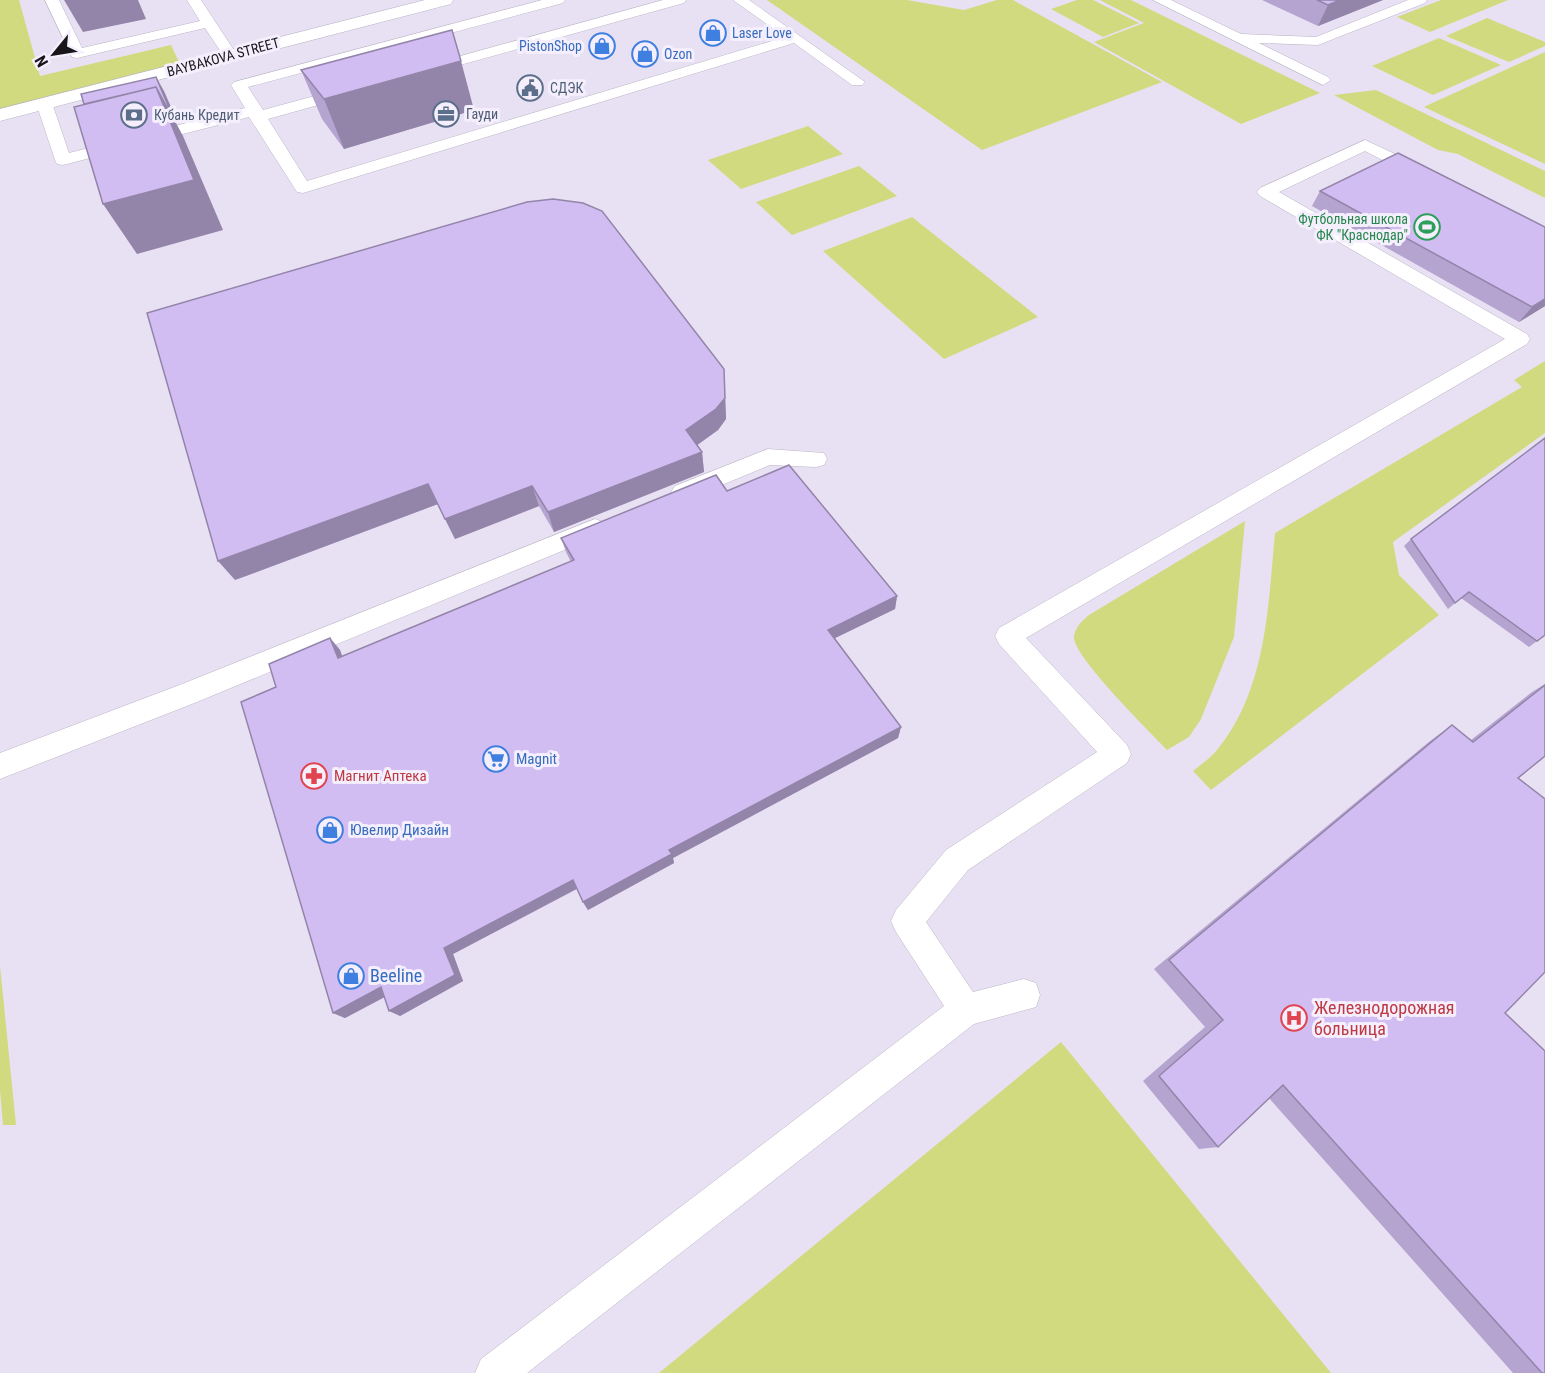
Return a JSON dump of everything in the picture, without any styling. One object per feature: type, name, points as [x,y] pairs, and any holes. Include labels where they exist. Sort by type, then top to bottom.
[{"type":"street","name":"BAYBAKOVA STREET","points":[[0,115],[445,0]]},
{"type":"lane","points":[[52,0],[77,54],[209,23]]},
{"type":"lane","points":[[194,0],[230,55]]},
{"type":"lane","points":[[558,0],[239,85],[303,188],[796,38]]},
{"type":"lane","points":[[417,73],[679,0]]},
{"type":"lane","points":[[740,0],[857,82]]},
{"type":"lane","points":[[1160,0],[1323,80]]},
{"type":"lane","points":[[1238,38],[1318,41],[1420,0]]},
{"type":"lane","points":[[338,27],[359,52]]},
{"type":"lane","points":[[44,103],[63,160],[360,89]]},
{"type":"lane","points":[[966,1010],[907,921],[957,860],[1117,754],[1008,636],[1520,339],[1266,192],[1365,145],[1438,182]]},
{"type":"lane","points":[[660,501],[768,457],[816,459]]},
{"type":"lane","points":[[0,766],[186,694],[617,519]]},
{"type":"lane","points":[[495,1373],[966,1010],[1024,994]]},
{"type":"green space","points":[[0,0],[19,0],[40,76],[171,45],[180,64],[0,110]]},
{"type":"green space","points":[[767,0],[907,0],[964,10],[997,0],[1013,0],[1162,82],[982,150]]},
{"type":"green space","points":[[1077,0],[1093,0],[1139,23],[1103,37],[1051,9]]},
{"type":"green space","points":[[1100,0],[1131,0],[1320,93],[1241,124],[1094,42],[1144,23]]},
{"type":"green space","points":[[1441,0],[1508,0],[1430,32],[1397,17]]},
{"type":"green space","points":[[1487,18],[1545,42],[1545,46],[1509,62],[1446,36]]},
{"type":"green space","points":[[1439,38],[1501,65],[1433,95],[1372,66]]},
{"type":"green space","points":[[1545,52],[1545,164],[1424,107],[1428,105]]},
{"type":"green space","points":[[1376,90],[1545,171],[1545,198],[1458,154],[1438,150],[1334,95]]},
{"type":"green space","points":[[808,126],[843,154],[741,189],[708,160]]},
{"type":"green space","points":[[859,166],[897,196],[792,235],[756,202]]},
{"type":"green space","points":[[912,217],[1038,317],[944,359],[823,251]]},
{"type":"green space","points":[[1545,361],[1545,433],[1393,542],[1399,575],[1439,615],[1211,790],[1193,771],[1215,753],[1234,726],[1246,701],[1255,674],[1267,618],[1275,533],[1522,387],[1514,380]]},
{"type":"green space","points":[[1245,521],[1234,637],[1201,719],[1189,737],[1167,750],[1086,661],[1074,638],[1075,631],[1089,615]]},
{"type":"green space","points":[[0,966],[16,1125],[3,1125],[0,1090]]},
{"type":"green space","points":[[1061,1042],[1331,1373],[659,1373]]},
{"type":"building","points":[[1317,0],[1340,0],[1328,5]]},
{"type":"building","points":[[452,30],[461,61],[324,99],[301,70]]},
{"type":"building","points":[[156,77],[168,109],[156,87],[84,104],[81,94]]},
{"type":"building","points":[[156,87],[194,180],[103,204],[74,107]]},
{"type":"building","name":"Футбольная школа ФК \"Краснодар\"","points":[[1398,153],[1545,227],[1545,299],[1532,307],[1320,191]]},
{"type":"building","points":[[553,199],[583,203],[602,211],[724,369],[725,398],[716,409],[686,430],[702,452],[548,512],[532,486],[445,519],[428,484],[218,561],[147,313],[527,202]]},
{"type":"building","points":[[1545,438],[1545,635],[1537,641],[1469,592],[1455,603],[1411,539]]},
{"type":"building","points":[[789,465],[897,596],[828,630],[901,727],[669,850],[672,854],[583,902],[573,880],[444,948],[455,975],[389,1011],[381,987],[333,1013],[241,702],[276,687],[269,664],[330,638],[338,658],[574,560],[561,538],[716,475],[727,491]]},
{"type":"building","points":[[1545,685],[1545,756],[1518,778],[1545,799],[1545,972],[1505,1013],[1545,1051],[1545,1373],[1542,1373],[1283,1085],[1218,1147],[1159,1076],[1223,1020],[1169,960],[1452,725],[1473,742]]},
{"type":"place","name":"Laser Love","points":[[713,33]]},
{"type":"place","name":"PistonShop","points":[[602,46]]},
{"type":"place","name":"Ozon","points":[[645,54]]},
{"type":"place","name":"СДЭК","points":[[530,88]]},
{"type":"place","name":"Гауди","points":[[446,114]]},
{"type":"place","name":"Кубань Кредит","points":[[134,115]]},
{"type":"place","name":"Футбольная школа ФК \"Краснодар\"","points":[[1427,227]]},
{"type":"place","name":"Magnit","points":[[496,759]]},
{"type":"place","name":"Магнит Аптека","points":[[314,776]]},
{"type":"place","name":"Ювелир Дизайн","points":[[330,830]]},
{"type":"place","name":"Beeline","points":[[351,976]]},
{"type":"place","name":"Железнодорожная больница","points":[[1294,1018]]}]
